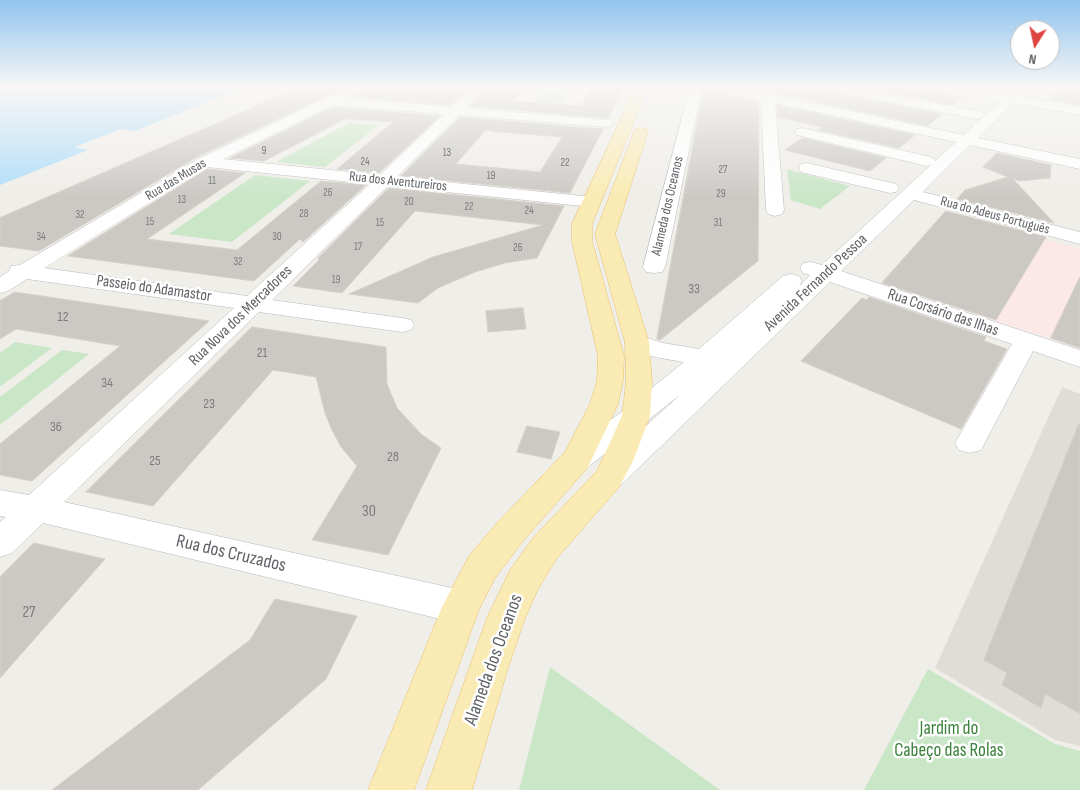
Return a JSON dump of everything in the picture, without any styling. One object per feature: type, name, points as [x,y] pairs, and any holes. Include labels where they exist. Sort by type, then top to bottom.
[{"type":"main road","points":[[390,790],[461,607],[482,567],[510,532],[577,459],[604,404],[610,381],[611,356],[582,240],[582,224],[626,124]]},
{"type":"main road","name":"Alameda dos Oceanos","points":[[449,790],[487,671],[506,618],[523,582],[545,548],[608,479],[636,416],[639,383],[637,342],[606,234],[644,124]]},
{"type":"street","name":"Rua das Musas","points":[[0,286],[204,162],[283,124]]},
{"type":"street","name":"Rua Nova dos Mercadores","points":[[0,543],[441,124]]},
{"type":"street","name":"Alameda dos Oceanos","points":[[654,267],[687,124]]},
{"type":"street","points":[[770,124],[775,210]]},
{"type":"street","points":[[901,124],[1080,164]]},
{"type":"street","name":"Avenida Fernando Pessoa","points":[[608,479],[817,270],[890,188],[960,138],[971,124]]},
{"type":"street","name":"Avenida Fernando Pessoa","points":[[636,416],[910,194],[974,124]]},
{"type":"street","points":[[802,132],[927,162]]},
{"type":"street","name":"Rua dos Aventureiros","points":[[204,162],[592,202]]},
{"type":"street","points":[[807,168],[890,188]]},
{"type":"street","name":"Rua do Adeus Português","points":[[910,194],[1080,238]]},
{"type":"street","points":[[0,263],[25,271]]},
{"type":"street","points":[[0,270],[25,271]]},
{"type":"street","name":"Rua Corsário das Ilhas","points":[[817,270],[1080,359]]},
{"type":"street","name":"Passeio do Adamastor","points":[[25,271],[402,325]]},
{"type":"street","points":[[970,443],[1026,341]]},
{"type":"street","points":[[637,342],[658,350],[706,358]]},
{"type":"street","points":[[604,404],[636,416],[668,420]]},
{"type":"street","points":[[577,459],[636,416]]},
{"type":"street","name":"Rua dos Cruzados","points":[[0,503],[36,509],[461,607]]},
{"type":"shaded area","points":[[1044,239],[1080,249],[1080,348],[996,321]]},
{"type":"shaded area","points":[[1062,387],[1080,394],[1080,746],[1055,740],[935,668]]},
{"type":"green space","points":[[347,124],[379,125],[325,167],[276,162]]},
{"type":"green space","points":[[787,169],[850,186],[820,209],[791,200]]},
{"type":"green space","points":[[255,175],[310,181],[232,242],[169,234]]},
{"type":"green space","points":[[15,342],[52,348],[0,387],[0,353]]},
{"type":"green space","points":[[62,350],[89,354],[0,425],[0,397]]},
{"type":"green space","points":[[550,667],[720,790],[519,790]]},
{"type":"green space","name":"Jardim do Cabeço das Rolas","points":[[928,669],[1055,744],[1080,751],[1080,790],[864,790]]},
{"type":"water","points":[[0,124],[153,124],[135,131],[121,129],[75,147],[88,150],[0,185]]},
{"type":"building","points":[[216,124],[268,124],[197,157],[39,251],[0,246],[0,218]]},
{"type":"building","points":[[299,124],[336,124],[264,161],[230,158]]},
{"type":"building","points":[[391,124],[432,124],[379,173],[337,169]]},
{"type":"building","points":[[453,124],[542,124],[603,129],[570,193],[401,176]],"holes":[[[486,130],[562,137],[540,172],[456,164]]]},
{"type":"building","points":[[697,124],[759,124],[758,261],[660,340],[657,339]]},
{"type":"building","points":[[808,124],[864,124],[915,135],[899,148],[818,130],[822,127]]},
{"type":"building","points":[[803,138],[886,158],[870,171],[785,150]]},
{"type":"building","points":[[997,153],[1051,165],[1050,178],[1019,181],[1013,179],[1054,223],[957,199],[965,190],[1008,177],[983,167]]},
{"type":"building","points":[[207,169],[245,173],[147,239],[237,250],[321,181],[366,185],[303,242],[300,239],[254,281],[68,256]]},
{"type":"building","points":[[389,188],[564,206],[537,258],[505,263],[475,272],[438,288],[418,303],[349,294],[433,257],[543,225],[415,211],[342,293],[293,286],[319,260],[318,258]]},
{"type":"building","points":[[946,211],[1046,237],[996,320],[882,283]]},
{"type":"building","points":[[1080,277],[1080,348],[1051,338]]},
{"type":"building","points":[[15,292],[209,321],[32,481],[0,475],[0,444],[120,346],[16,329],[0,339],[0,301]]},
{"type":"building","points":[[869,297],[986,337],[984,341],[1007,349],[961,429],[801,361],[862,298],[867,300]]},
{"type":"building","points":[[523,308],[526,329],[488,332],[486,311]]},
{"type":"building","points":[[252,327],[386,347],[387,384],[397,408],[421,434],[441,448],[388,555],[312,540],[357,466],[341,447],[332,430],[325,413],[316,377],[273,370],[153,506],[86,492]]},
{"type":"building","points":[[1079,424],[1080,714],[1045,694],[1041,708],[1002,685],[1007,673],[984,660]]},
{"type":"building","points":[[527,426],[560,432],[551,459],[517,452]]},
{"type":"building","points":[[34,543],[105,559],[0,678],[0,577]]},
{"type":"building","points":[[275,599],[357,616],[326,679],[198,790],[52,790],[250,640]]}]
